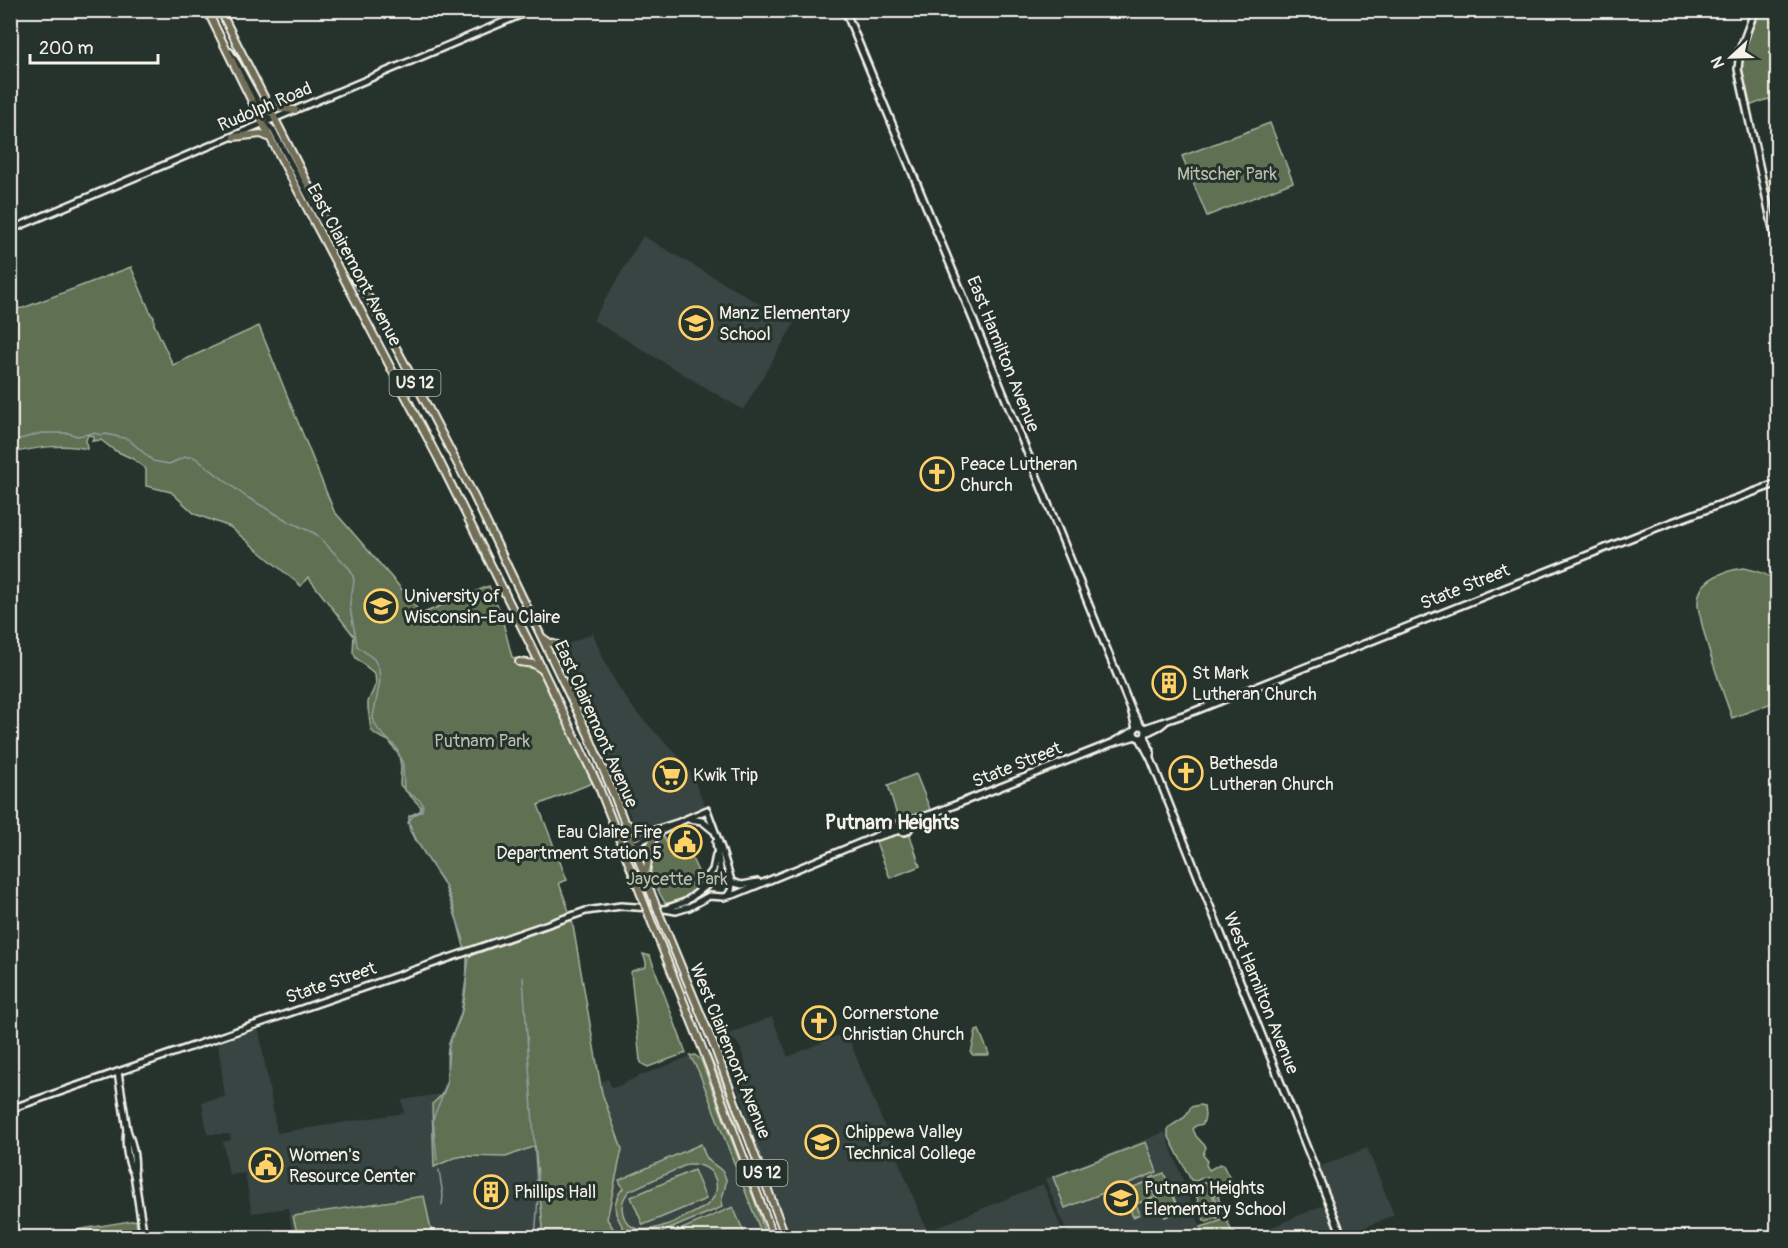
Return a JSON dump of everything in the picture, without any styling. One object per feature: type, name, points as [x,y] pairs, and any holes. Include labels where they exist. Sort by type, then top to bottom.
[{"type":"main road","name":"East Clairemont Avenue","points":[[207,10],[263,124],[438,458],[543,671],[598,785],[640,892]]},
{"type":"main road","name":"East Clairemont Avenue","points":[[218,10],[471,490],[588,734],[644,876]]},
{"type":"main road","name":"Rudolph Road","points":[[10,230],[532,10]]},
{"type":"main road","name":"East Hamilton Avenue","points":[[845,10],[1140,732]]},
{"type":"main road","points":[[1755,10],[1740,50],[1738,69],[1778,252]]},
{"type":"main road","points":[[222,41],[237,63],[266,116],[274,119]]},
{"type":"main road","points":[[264,98],[274,108],[295,110]]},
{"type":"main road","points":[[263,124],[272,128],[350,274],[363,288]]},
{"type":"main road","points":[[234,137],[250,134],[265,135],[274,145]]},
{"type":"main road","name":"State Street","points":[[909,824],[1140,732],[1158,722],[1165,722],[1647,532],[1778,483]]},
{"type":"main road","points":[[540,635],[550,643],[562,646]]},
{"type":"main road","points":[[519,662],[534,664],[543,671]]},
{"type":"main road","name":"West Hamilton Avenue","points":[[1140,732],[1151,752],[1151,759],[1343,1238]]},
{"type":"main road","points":[[621,845],[631,841],[634,837],[707,810],[730,881],[731,891],[727,896]]},
{"type":"main road","points":[[685,820],[702,821],[710,826],[716,835],[720,869],[714,886],[717,896],[727,896],[756,886],[899,827],[903,820],[909,824],[907,831],[899,827]]},
{"type":"main road","points":[[624,821],[637,831],[648,832]]},
{"type":"main road","points":[[631,841],[636,843],[677,823]]},
{"type":"main road","points":[[644,876],[647,869],[648,847],[660,833]]},
{"type":"main road","points":[[692,897],[712,873],[717,850]]},
{"type":"main road","name":"West Clairemont Avenue","points":[[644,876],[714,1046],[786,1238]]},
{"type":"main road","points":[[716,879],[724,877],[741,885],[763,882]]},
{"type":"main road","name":"State Street","points":[[665,909],[681,904],[716,879]]},
{"type":"main road","name":"West Clairemont Avenue","points":[[640,892],[774,1238]]},
{"type":"main road","name":"State Street","points":[[10,1109],[586,911],[621,906],[680,910],[709,896],[717,896]]},
{"type":"main road","points":[[118,1072],[127,1131],[134,1157],[134,1174],[144,1238]]},
{"type":"shaded area","name":"Manz Elementary School","points":[[643,236],[794,324],[743,410],[593,320]]},
{"type":"shaded area","points":[[593,633],[604,661],[619,688],[636,712],[684,762],[707,810],[648,832],[637,831],[601,747],[606,741],[599,740],[555,649]]},
{"type":"shaded area","points":[[572,920],[600,1082],[608,1079],[611,1087],[616,1087],[693,1055],[700,1057],[766,1237],[293,1237],[288,1208],[252,1213],[245,1173],[229,1175],[223,1142],[231,1140],[230,1134],[207,1134],[202,1102],[225,1097],[218,1043],[259,1031],[277,1133],[404,1113],[402,1100],[441,1094],[446,1077],[447,1044],[456,1025],[463,1001],[467,957]]},
{"type":"shaded area","name":"Chippewa Valley Technical College","points":[[772,1017],[788,1057],[846,1032],[926,1228],[935,1228],[1043,1184],[1065,1237],[791,1237],[724,1055],[726,1049],[732,1048],[741,1068],[746,1066],[741,1049],[732,1039],[715,1039]]},
{"type":"shaded area","name":"Putnam Heights Elementary School","points":[[1165,1132],[1204,1237],[1069,1237],[1045,1179]]},
{"type":"shaded area","points":[[1367,1148],[1394,1215],[1346,1235],[1319,1167]]},
{"type":"shaded area","points":[[1326,1204],[1339,1237],[1248,1237]]},
{"type":"green space","points":[[1760,11],[1777,11],[1777,106],[1768,99],[1749,106],[1744,84],[1743,55]]},
{"type":"green space","name":"Mitscher Park","points":[[1270,123],[1293,182],[1207,216],[1182,156]]},
{"type":"green space","points":[[1777,174],[1777,232],[1766,182]]},
{"type":"green space","name":"Putnam Park","points":[[131,267],[173,365],[259,326],[334,511],[421,614],[489,586],[500,611],[512,657],[543,671],[592,783],[538,805],[567,880],[559,883],[570,914],[465,950],[447,890],[412,831],[409,816],[420,811],[421,807],[400,785],[399,755],[389,741],[371,730],[368,702],[376,684],[375,674],[356,658],[353,652],[354,636],[308,577],[301,586],[230,527],[195,514],[171,492],[146,486],[146,469],[101,440],[92,441],[93,436],[88,435],[87,449],[58,446],[11,453],[11,309],[23,308]]},
{"type":"green space","points":[[1743,568],[1757,571],[1777,583],[1777,701],[1732,718],[1707,645],[1698,603],[1699,593],[1708,581],[1728,571]]},
{"type":"green space","points":[[916,774],[932,814],[908,830],[920,866],[890,878],[874,837],[898,825],[899,822],[888,785]]},
{"type":"green space","name":"Jaycette Park","points":[[663,835],[673,858],[689,852],[702,880],[682,900],[671,903],[665,903],[655,883],[649,860],[652,845]]},
{"type":"green space","points":[[572,920],[602,1093],[622,1149],[607,1219],[619,1237],[540,1237],[543,1227],[535,1146],[506,1157],[464,1156],[434,1167],[432,1104],[444,1091],[446,1084],[449,1044],[464,1003],[467,957]]},
{"type":"green space","points":[[643,954],[650,956],[686,1053],[648,1067],[640,1060],[631,973],[646,967]]},
{"type":"green space","points":[[979,1030],[988,1055],[971,1053],[976,1031]]},
{"type":"green space","points":[[695,1055],[701,1060],[766,1237],[763,1237],[698,1070],[690,1056]]},
{"type":"green space","points":[[710,1055],[741,1132],[727,1104],[709,1059]]},
{"type":"green space","points":[[1204,1106],[1203,1124],[1193,1129],[1206,1147],[1203,1155],[1207,1160],[1206,1165],[1209,1170],[1220,1164],[1223,1165],[1234,1187],[1232,1192],[1218,1194],[1231,1230],[1240,1237],[1204,1237],[1201,1227],[1220,1221],[1222,1218],[1210,1182],[1204,1177],[1196,1181],[1191,1180],[1168,1135],[1168,1128],[1185,1117],[1191,1107]]},
{"type":"green space","points":[[1146,1142],[1157,1172],[1065,1208],[1053,1177]]},
{"type":"green space","points":[[701,1144],[707,1158],[722,1172],[726,1183],[722,1207],[651,1237],[637,1237],[623,1228],[616,1214],[615,1205],[623,1188],[619,1180]],"holes":[[[688,1164],[698,1165],[712,1173],[715,1180],[715,1195],[710,1202],[703,1208],[661,1227],[639,1229],[630,1225],[622,1210],[629,1191]]]},
{"type":"green space","points":[[694,1170],[706,1199],[643,1225],[631,1197]]},
{"type":"green space","points":[[1164,1173],[1178,1208],[1176,1213],[1165,1217],[1150,1178]]},
{"type":"green space","points":[[1149,1181],[1155,1197],[1136,1204],[1140,1214],[1133,1217],[1123,1191]]},
{"type":"green space","points":[[1206,1182],[1209,1184],[1219,1215],[1218,1218],[1207,1222],[1204,1220],[1194,1188]]},
{"type":"green space","points":[[424,1196],[431,1230],[448,1237],[298,1237],[293,1216]]},
{"type":"green space","points":[[733,1207],[746,1237],[669,1237],[668,1235]]},
{"type":"green space","points":[[136,1220],[137,1231],[110,1237],[25,1237],[33,1234],[39,1236]]},
{"type":"water","points":[[152,1230],[178,1237],[110,1238],[137,1231]]},
{"type":"waterway","points":[[10,442],[41,433],[68,433],[77,436],[94,433],[128,439],[153,461],[169,464],[185,457],[194,457],[245,496],[316,534],[350,569],[354,582],[350,608],[357,646],[374,659],[379,669],[380,681],[373,717],[375,724],[396,747],[403,764],[406,791],[421,801],[423,805],[422,811],[408,822],[410,831],[444,884],[464,940]]},
{"type":"waterway","points":[[437,1160],[433,1119],[447,1084],[449,1045],[461,1013],[469,959]]},
{"type":"waterway","points":[[523,977],[538,1198],[535,1238]]},
{"type":"waterway","points":[[439,1170],[442,1205]]},
{"type":"place","name":"Manz Elementary School","points":[[696,323]]},
{"type":"place","name":"Peace Lutheran Church","points":[[937,474]]},
{"type":"place","name":"University of Wisconsin-Eau Claire","points":[[381,606]]},
{"type":"place","name":"St Mark Lutheran Church","points":[[1169,683]]},
{"type":"place","name":"Bethesda Lutheran Church","points":[[1186,773]]},
{"type":"place","name":"Kwik Trip","points":[[670,775]]},
{"type":"place","name":"Eau Claire Fire Department Station 5","points":[[685,842]]},
{"type":"place","name":"Cornerstone Christian Church","points":[[819,1023]]},
{"type":"place","name":"Chippewa Valley Technical College","points":[[822,1142]]},
{"type":"place","name":"Women's Resource Center","points":[[266,1165]]},
{"type":"place","name":"Phillips Hall","points":[[491,1192]]},
{"type":"place","name":"Putnam Heights Elementary School","points":[[1121,1198]]},
{"type":"district","name":"Putnam Heights","points":[[892,822]]}]
